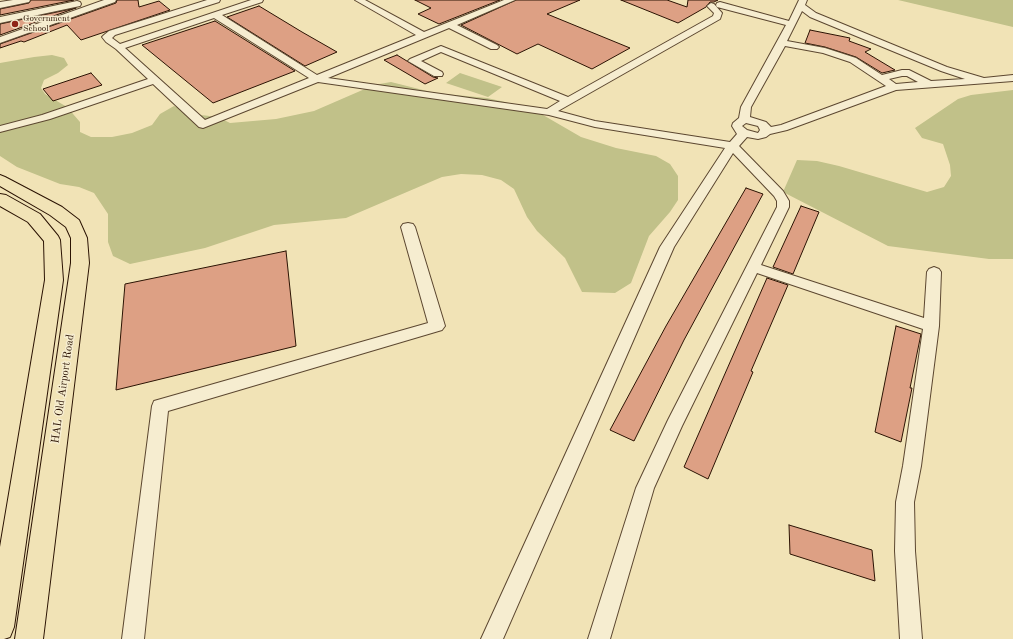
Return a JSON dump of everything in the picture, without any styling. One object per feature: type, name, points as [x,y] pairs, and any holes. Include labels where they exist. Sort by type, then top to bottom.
[{"type":"main road","name":"HAL Old Airport Road","points":[[0,180],[56,212],[73,224],[79,238],[80,263],[29,639]]},
{"type":"main road","points":[[0,198],[34,218],[52,240],[54,280],[0,627]]},
{"type":"street","points":[[0,5],[26,0]]},
{"type":"street","points":[[0,40],[112,0]]},
{"type":"street","points":[[216,0],[108,35],[109,40],[119,47],[203,125],[511,0]]},
{"type":"street","points":[[359,0],[424,36]]},
{"type":"street","points":[[119,47],[255,1]]},
{"type":"street","points":[[710,2],[792,24]]},
{"type":"street","points":[[549,112],[717,17],[718,13],[710,2]]},
{"type":"street","points":[[0,20],[86,3],[96,6]]},
{"type":"street","points":[[744,120],[746,107],[792,24],[801,3],[813,15],[944,69],[983,80]]},
{"type":"street","points":[[215,15],[317,79],[549,112],[595,124],[733,146],[779,194],[783,201],[783,207],[674,425],[645,488],[599,639]]},
{"type":"street","points":[[449,25],[494,47]]},
{"type":"street","points":[[782,42],[825,51],[853,60],[894,87]]},
{"type":"street","points":[[438,74],[413,61],[441,49],[568,102]]},
{"type":"street","points":[[881,78],[902,73],[909,73],[929,84]]},
{"type":"street","points":[[766,131],[762,124],[753,121],[744,120],[737,126],[744,133],[758,136],[766,131],[783,128],[894,87],[1013,78]]},
{"type":"street","points":[[0,128],[46,116],[155,80]]},
{"type":"street","points":[[492,639],[667,247],[726,154],[744,133]]},
{"type":"street","points":[[133,639],[160,406],[437,326],[408,227]]},
{"type":"street","points":[[753,267],[931,326]]},
{"type":"street","points":[[911,639],[905,551],[906,502],[931,326],[934,272]]},
{"type":"green space","points":[[898,0],[1013,0],[1013,27]]},
{"type":"green space","points":[[52,55],[64,58],[68,65],[58,73],[44,80],[41,88],[45,94],[67,107],[80,122],[80,132],[91,137],[112,137],[132,133],[152,125],[160,114],[174,106],[201,115],[218,117],[230,123],[276,119],[314,111],[374,85],[391,82],[435,93],[487,98],[505,102],[543,115],[581,137],[616,148],[656,156],[670,164],[678,176],[678,200],[670,212],[649,236],[631,283],[615,293],[582,292],[565,258],[537,231],[527,217],[514,189],[501,180],[482,175],[461,174],[442,177],[346,218],[274,225],[205,248],[130,264],[113,256],[108,242],[108,214],[94,193],[79,187],[60,184],[17,167],[0,156],[0,63]]},
{"type":"green space","points":[[460,73],[502,87],[488,97],[446,83]]},
{"type":"green space","points":[[1013,90],[1013,259],[989,259],[888,246],[783,192],[797,160],[817,161],[839,166],[927,192],[944,187],[951,176],[950,165],[943,144],[922,138],[915,128],[958,99],[971,95]]},
{"type":"building","points":[[31,0],[74,0],[0,15],[0,9],[29,3]]},
{"type":"building","points":[[117,0],[138,0],[139,7],[159,1],[170,10],[81,40],[67,25],[24,42],[21,41],[0,48],[0,44],[116,3]]},
{"type":"building","points":[[415,0],[500,0],[439,24],[418,14],[431,8]]},
{"type":"building","points":[[516,0],[580,0],[547,14],[630,48],[592,69],[538,44],[517,54],[461,25]]},
{"type":"building","points":[[621,0],[667,0],[687,7],[688,0],[718,0],[710,2],[706,7],[678,23]]},
{"type":"building","points":[[259,6],[337,52],[305,66],[227,17]]},
{"type":"building","points":[[76,8],[0,35],[0,24]]},
{"type":"building","points":[[215,21],[295,71],[213,103],[142,45]]},
{"type":"building","points":[[810,30],[850,38],[849,41],[871,49],[865,52],[895,70],[882,73],[856,57],[825,47],[805,43]]},
{"type":"building","points":[[397,55],[433,77],[438,78],[425,84],[384,60]]},
{"type":"building","points":[[91,73],[102,85],[53,101],[43,89]]},
{"type":"building","points":[[746,188],[763,194],[684,340],[634,441],[610,430],[666,326]]},
{"type":"building","points":[[801,206],[819,212],[793,274],[773,267]]},
{"type":"building","points":[[286,251],[296,346],[116,390],[125,284]]},
{"type":"building","points":[[767,278],[788,285],[751,371],[753,372],[708,479],[684,467]]},
{"type":"building","points":[[896,326],[921,334],[901,442],[875,432]]},
{"type":"building","points":[[789,525],[872,550],[875,581],[790,554]]},
{"type":"place","name":"Government School","points":[[15,24]]}]
